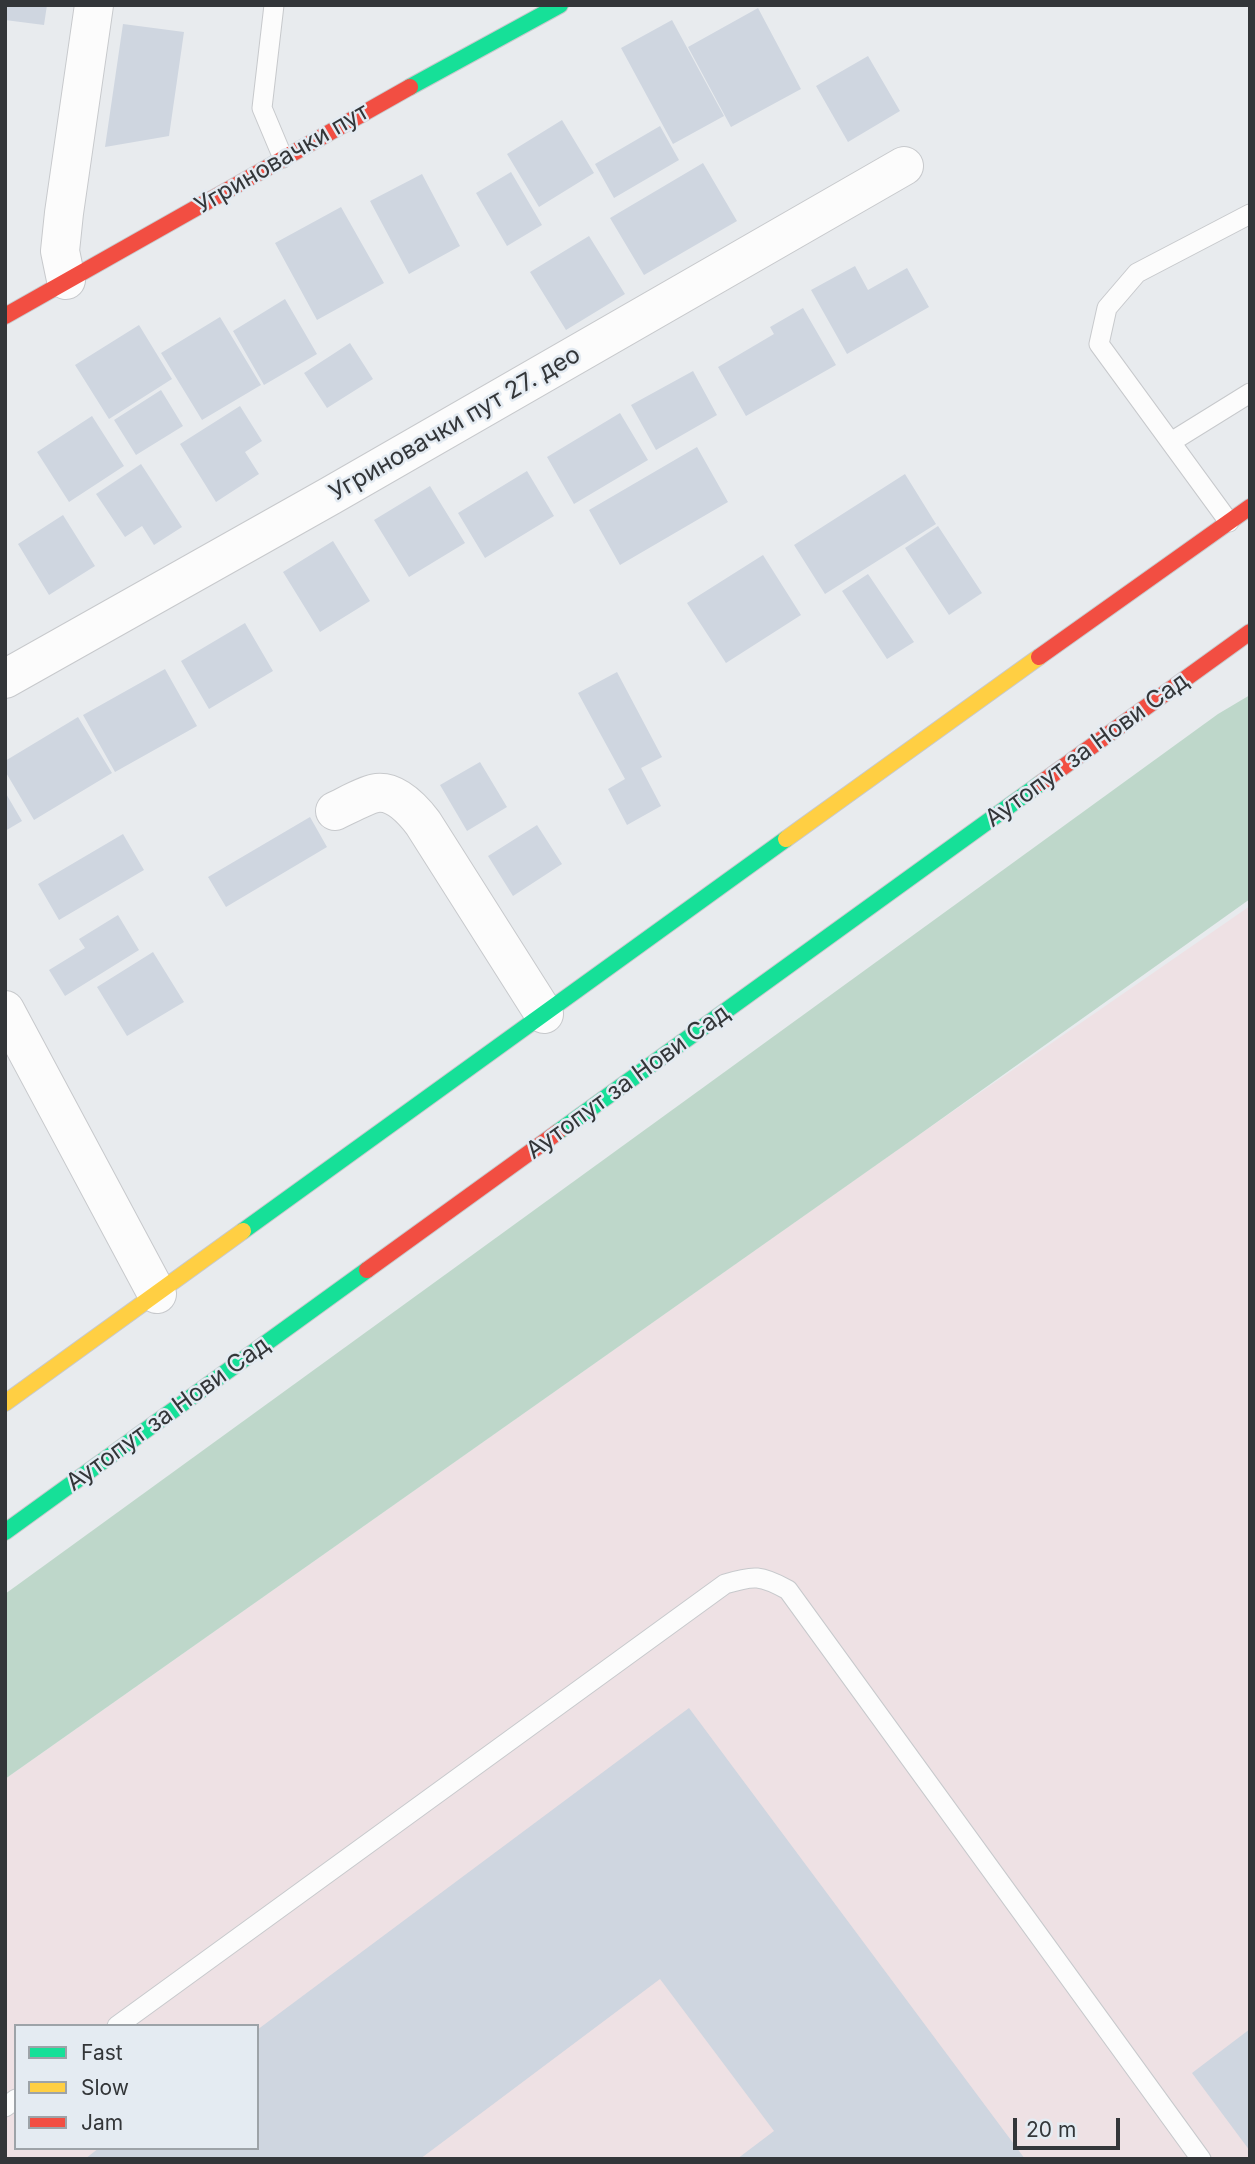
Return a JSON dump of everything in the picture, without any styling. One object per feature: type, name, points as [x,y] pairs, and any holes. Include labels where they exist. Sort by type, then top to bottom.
[{"type":"main road","name":"Угриновачки пут","points":[[5,316],[560,5]]},
{"type":"main road","points":[[5,1403],[1250,507]]},
{"type":"main road","name":"Аутопут за Нови Сад","points":[[5,1532],[1250,632]]},
{"type":"street","points":[[66,280],[61,251],[64,213],[94,5]]},
{"type":"street","name":"Угриновачки пут 27. део","points":[[5,679],[330,496],[904,166]]},
{"type":"street","points":[[335,811],[377,793],[395,798],[411,807],[544,1014]]},
{"type":"street","points":[[5,1010],[157,1294]]},
{"type":"lane","points":[[274,5],[262,108],[283,158]]},
{"type":"lane","points":[[1229,522],[1099,344],[1107,308],[1137,274],[1250,214]]},
{"type":"lane","points":[[1171,442],[1250,393]]},
{"type":"lane","points":[[120,2024],[725,1584],[749,1576],[771,1581],[788,1590],[1201,2159]]},
{"type":"shaded area","points":[[1250,906],[1250,2159],[5,2159],[5,1779],[907,1143]]},
{"type":"green space","points":[[1250,695],[1250,899],[5,1779],[5,1594],[1218,714]]},
{"type":"building","points":[[5,5],[47,5],[44,25],[5,20]]},
{"type":"building","points":[[758,8],[801,89],[731,127],[688,47]]},
{"type":"building","points":[[672,20],[724,116],[673,144],[621,48]]},
{"type":"building","points":[[123,24],[184,32],[169,136],[105,147]]},
{"type":"building","points":[[868,56],[900,111],[848,142],[816,86]]},
{"type":"building","points":[[562,120],[594,173],[539,207],[507,154]]},
{"type":"building","points":[[660,126],[679,160],[614,198],[595,164]]},
{"type":"building","points":[[703,163],[737,221],[644,275],[610,218]]},
{"type":"building","points":[[511,172],[542,225],[507,246],[476,193]]},
{"type":"building","points":[[422,174],[460,246],[409,274],[370,201]]},
{"type":"building","points":[[341,207],[384,283],[317,320],[275,243]]},
{"type":"building","points":[[589,236],[625,294],[566,330],[530,272]]},
{"type":"building","points":[[855,266],[868,290],[907,268],[929,307],[847,354],[811,290]]},
{"type":"building","points":[[285,299],[317,354],[264,385],[233,331]]},
{"type":"building","points":[[803,308],[836,365],[746,416],[718,367],[774,334],[770,327]]},
{"type":"building","points":[[220,317],[261,385],[202,420],[161,353]]},
{"type":"building","points":[[139,325],[172,379],[109,419],[75,365]]},
{"type":"building","points":[[350,343],[373,379],[327,408],[304,373]]},
{"type":"building","points":[[693,371],[717,415],[656,450],[631,405]]},
{"type":"building","points":[[161,390],[183,426],[136,455],[114,420]]},
{"type":"building","points":[[240,406],[262,441],[245,452],[259,474],[216,502],[180,444]]},
{"type":"building","points":[[620,413],[648,460],[574,504],[547,457]]},
{"type":"building","points":[[92,416],[124,466],[69,502],[37,452]]},
{"type":"building","points":[[697,447],[728,502],[620,565],[589,510]]},
{"type":"building","points":[[141,464],[182,527],[154,545],[142,526],[125,537],[96,494]]},
{"type":"building","points":[[527,471],[554,516],[485,558],[458,513]]},
{"type":"building","points":[[905,474],[936,524],[825,594],[794,545]]},
{"type":"building","points":[[430,486],[465,543],[409,577],[374,520]]},
{"type":"building","points":[[63,515],[95,566],[49,595],[18,544]]},
{"type":"building","points":[[938,526],[982,593],[949,615],[905,548]]},
{"type":"building","points":[[333,541],[370,601],[320,632],[283,572]]},
{"type":"building","points":[[763,555],[801,615],[726,663],[687,603]]},
{"type":"building","points":[[868,574],[914,642],[887,659],[842,591]]},
{"type":"building","points":[[245,623],[273,671],[209,709],[181,661]]},
{"type":"building","points":[[165,669],[197,726],[115,772],[83,715]]},
{"type":"building","points":[[617,672],[662,757],[641,768],[661,806],[627,825],[608,789],[625,779],[578,693]]},
{"type":"building","points":[[78,717],[112,773],[34,820],[5,771],[5,761]]},
{"type":"building","points":[[480,762],[507,807],[467,831],[440,785]]},
{"type":"building","points":[[5,792],[22,821],[5,831]]},
{"type":"building","points":[[310,817],[327,847],[226,907],[208,877]]},
{"type":"building","points":[[537,825],[562,864],[513,896],[488,856]]},
{"type":"building","points":[[123,834],[144,870],[59,920],[38,884]]},
{"type":"building","points":[[118,915],[139,950],[65,996],[49,970],[85,948],[79,939]]},
{"type":"building","points":[[153,952],[184,1002],[127,1036],[97,987]]},
{"type":"building","points":[[689,1708],[1025,2159],[737,2159],[774,2131],[660,1979],[420,2159],[85,2159],[96,2150],[259,2150],[259,2029]]},
{"type":"building","points":[[1250,2029],[1250,2151],[1192,2073]]},
{"type":"traffic: fast","points":[[410,87],[560,5]]},
{"type":"traffic: fast","points":[[558,1132],[1041,783]]},
{"type":"traffic: fast","points":[[243,1231],[786,839]]},
{"type":"traffic: fast","points":[[5,1532],[367,1270]]},
{"type":"traffic: slow","points":[[786,839],[1039,657]]},
{"type":"traffic: slow","points":[[5,1403],[243,1231]]},
{"type":"traffic: jam","points":[[5,316],[410,87]]},
{"type":"traffic: jam","points":[[1039,657],[1250,507]]},
{"type":"traffic: jam","points":[[1041,783],[1250,632]]},
{"type":"traffic: jam","points":[[367,1270],[558,1132]]}]
